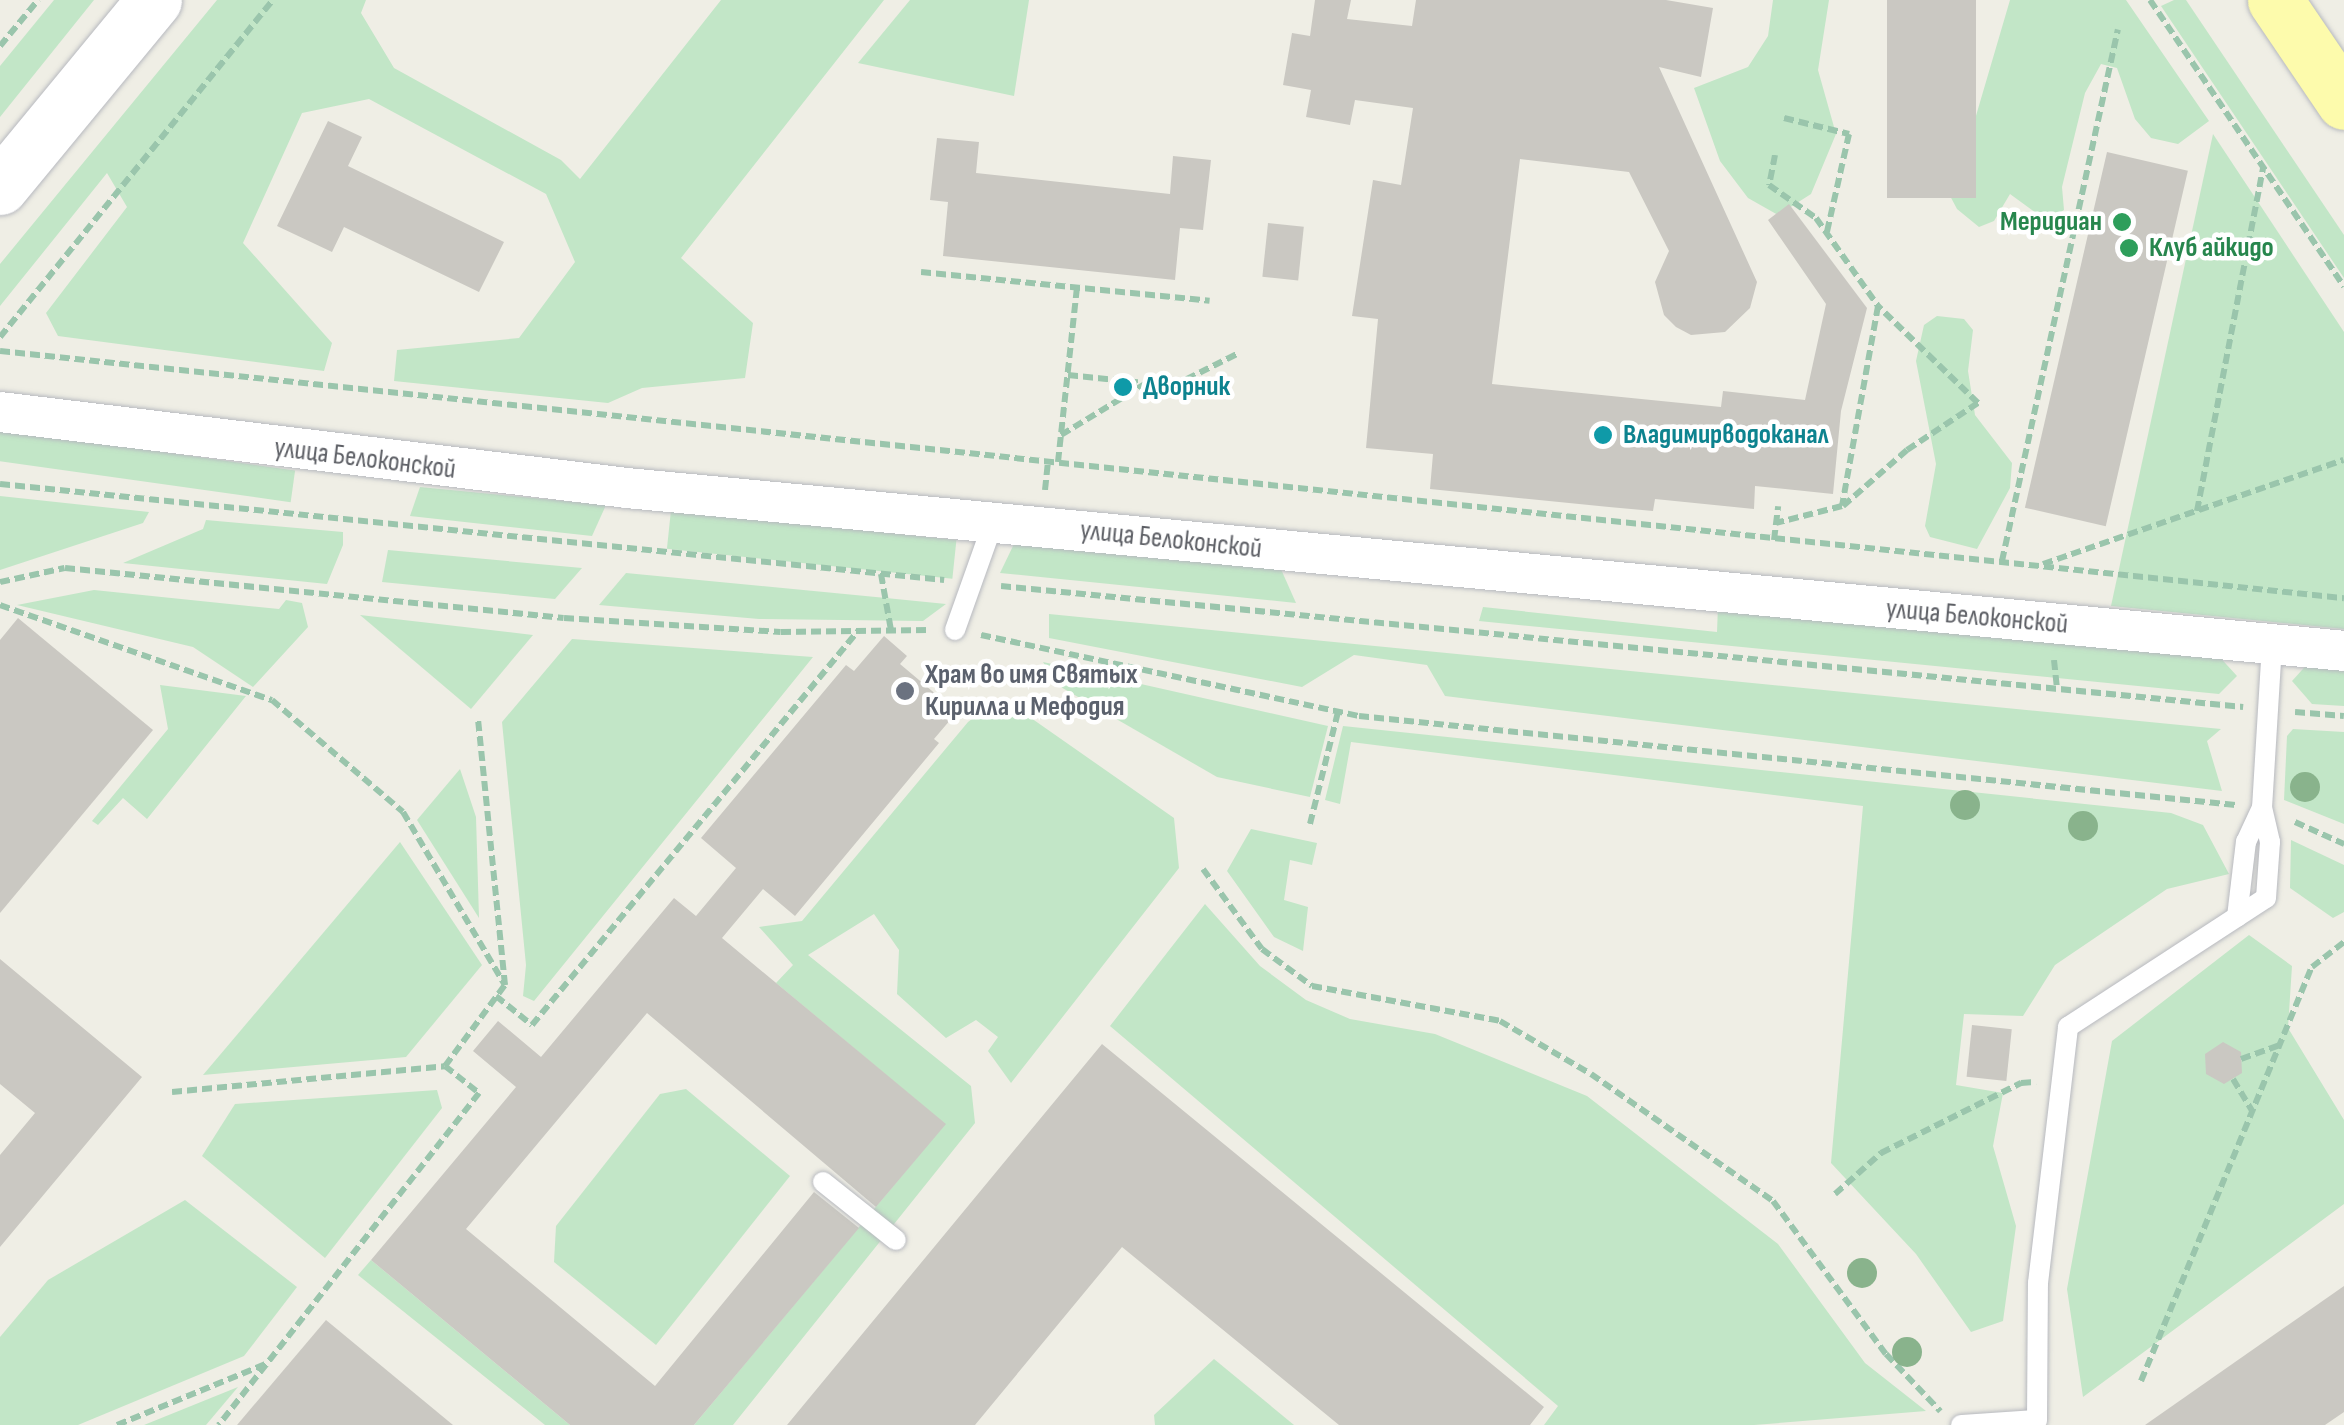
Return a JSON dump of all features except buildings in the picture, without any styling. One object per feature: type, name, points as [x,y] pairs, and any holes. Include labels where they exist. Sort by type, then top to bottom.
[{"type":"main road","points":[[0,186],[154,0]]},
{"type":"main road","points":[[2275,0],[2344,102]]},
{"type":"street","name":"улица Белоконской","points":[[0,412],[390,463],[2344,651]]},
{"type":"lane","points":[[955,630],[993,523]]},
{"type":"lane","points":[[1958,1425],[2038,1423],[2038,1283],[2068,1026],[2266,898],[2270,842],[2262,808],[2272,645]]},
{"type":"lane","points":[[823,1182],[896,1240]]},
{"type":"path","points":[[0,46],[38,0]]},
{"type":"path","points":[[0,337],[273,0]]},
{"type":"path","points":[[2150,0],[2344,287]]},
{"type":"path","points":[[2002,562],[2118,29]]},
{"type":"path","points":[[1784,118],[1849,134],[1827,232]]},
{"type":"path","points":[[1774,155],[1769,184],[1827,232],[1878,306],[1978,403],[1907,450],[1842,506],[1776,524]]},
{"type":"path","points":[[2197,511],[2264,167]]},
{"type":"path","points":[[921,272],[1210,301]]},
{"type":"path","points":[[1058,462],[1078,288]]},
{"type":"path","points":[[1842,506],[1878,306]]},
{"type":"path","points":[[0,351],[2344,598]]},
{"type":"path","points":[[1068,375],[1173,386],[1237,354]]},
{"type":"path","points":[[1060,435],[1146,383]]},
{"type":"path","points":[[2037,566],[2344,460]]},
{"type":"path","points":[[0,484],[2344,716]]},
{"type":"path","points":[[1774,540],[1778,506]]},
{"type":"path","points":[[0,582],[65,568],[564,618],[781,632],[955,630],[1338,712],[2262,808],[2344,844]]},
{"type":"path","points":[[882,574],[891,630]]},
{"type":"path","points":[[0,605],[272,700],[403,812],[505,985]]},
{"type":"path","points":[[496,996],[532,1025],[859,630]]},
{"type":"path","points":[[1310,824],[1338,712]]},
{"type":"path","points":[[445,1066],[505,985],[478,719]]},
{"type":"path","points":[[1203,869],[1262,949],[1312,986],[1500,1022],[1591,1074],[1773,1201],[1886,1354],[1958,1425]]},
{"type":"path","points":[[2141,1381],[2312,967],[2344,942]]},
{"type":"path","points":[[2241,1059],[2280,1045]]},
{"type":"path","points":[[172,1092],[445,1066],[479,1093],[219,1425]]},
{"type":"path","points":[[2233,1079],[2252,1112]]},
{"type":"path","points":[[1835,1194],[1880,1153],[1913,1136],[2021,1083],[2062,1080]]},
{"type":"path","points":[[117,1425],[270,1362]]},
{"type":"green space","points":[[54,0],[94,0],[0,117],[0,66]]},
{"type":"green space","points":[[217,0],[366,0],[361,13],[394,68],[561,160],[580,179],[721,0],[884,0],[681,258],[753,323],[745,378],[642,388],[608,403],[394,381],[397,350],[519,338],[575,262],[546,194],[369,99],[302,113],[243,243],[332,343],[324,371],[58,336],[46,313],[127,207],[107,173],[0,306],[0,264]]},
{"type":"green space","points":[[910,0],[1029,0],[1014,96],[858,63]]},
{"type":"green space","points":[[1773,0],[1829,0],[1818,70],[1836,134],[1811,194],[1778,215],[1748,198],[1720,161],[1694,88],[1748,67],[1768,36]]},
{"type":"green space","points":[[2010,0],[2126,0],[2209,121],[2178,144],[2151,138],[2135,119],[2117,68],[2101,64],[2085,93],[2062,187],[2064,210],[2047,221],[2010,194],[1994,221],[1979,227],[1957,209],[1939,175],[1968,143]]},
{"type":"green space","points":[[2186,0],[2344,235],[2344,278],[2161,6]]},
{"type":"green space","points":[[2213,134],[2344,332],[2344,629],[2111,606]]},
{"type":"green space","points":[[1937,316],[1964,319],[1973,330],[1968,371],[1975,415],[2012,463],[2010,488],[1977,549],[1930,537],[1925,526],[1936,464],[1916,361],[1924,325]]},
{"type":"green space","points":[[0,429],[295,470],[291,502],[0,461]]},
{"type":"green space","points":[[420,487],[606,505],[592,536],[410,516]]},
{"type":"green space","points":[[0,496],[149,512],[143,523],[0,570]]},
{"type":"green space","points":[[671,510],[956,540],[952,579],[667,549]]},
{"type":"green space","points":[[206,520],[343,532],[343,545],[327,584],[123,563],[203,529]]},
{"type":"green space","points":[[1014,544],[1280,567],[1296,603],[1000,573]]},
{"type":"green space","points":[[388,550],[582,568],[555,599],[382,582]]},
{"type":"green space","points":[[626,573],[946,604],[923,621],[759,619],[599,605]]},
{"type":"green space","points":[[94,590],[279,609],[286,600],[302,603],[308,627],[253,687],[193,647],[17,605]]},
{"type":"green space","points":[[1718,606],[2216,653],[2237,676],[2219,694],[1479,621],[1483,607],[1717,632]]},
{"type":"green space","points":[[1049,614],[2221,729],[2207,741],[2222,791],[1445,696],[1427,665],[1354,655],[1302,687],[1049,638]]},
{"type":"green space","points":[[360,615],[533,635],[471,709]]},
{"type":"green space","points":[[572,639],[813,657],[534,1001],[523,996],[526,965],[502,722]]},
{"type":"green space","points":[[2312,659],[2344,662],[2344,706],[2312,704],[2292,681]]},
{"type":"green space","points":[[1043,662],[1328,726],[1310,797],[1217,777],[1059,686]]},
{"type":"green space","points":[[160,685],[246,696],[147,819],[123,798],[98,825],[92,821],[168,729]]},
{"type":"green space","points":[[1001,697],[1174,818],[1179,868],[1011,1083],[988,1051],[998,1037],[976,1020],[946,1038],[897,994],[899,950],[874,914],[808,955],[971,1086],[975,1123],[733,1425],[694,1425],[945,1124],[776,983],[793,965],[759,927],[802,921],[968,722]]},
{"type":"green space","points":[[1343,726],[2171,813],[2203,825],[2229,874],[2167,889],[2055,965],[2023,1016],[1964,1014],[1956,1085],[2003,1093],[1993,1146],[2016,1226],[2003,1321],[1971,1332],[1916,1254],[1831,1163],[1863,806],[1351,742],[1340,804],[1325,800]]},
{"type":"green space","points":[[2293,729],[2344,732],[2344,824],[2284,800],[2287,736]]},
{"type":"green space","points":[[460,769],[476,817],[479,918],[417,820]]},
{"type":"green space","points":[[1251,829],[1317,843],[1312,865],[1290,860],[1284,900],[1308,907],[1303,951],[1274,937],[1227,871]]},
{"type":"green space","points":[[2291,840],[2344,865],[2344,912],[2333,918],[2290,888]]},
{"type":"green space","points":[[400,842],[482,965],[406,1057],[203,1075]]},
{"type":"green space","points":[[1205,904],[1260,966],[1306,1000],[1350,1019],[1435,1034],[1587,1096],[1778,1244],[1865,1363],[1926,1411],[1754,1425],[1544,1425],[1558,1406],[1110,1026]]},
{"type":"green space","points":[[2249,935],[2292,966],[2288,1028],[2344,1120],[2344,1204],[2083,1397],[2067,1289],[2112,1041]]},
{"type":"green space","points":[[686,1089],[790,1176],[656,1345],[554,1262],[556,1226],[660,1094]]},
{"type":"green space","points":[[437,1090],[442,1108],[325,1258],[202,1156],[235,1104]]},
{"type":"green space","points":[[185,1200],[297,1287],[244,1356],[78,1425],[0,1425],[0,1337],[48,1280]]},
{"type":"green space","points":[[371,1260],[570,1425],[545,1425],[358,1275]]},
{"type":"green space","points":[[1214,1359],[1294,1425],[1155,1425],[1154,1415]]},
{"type":"green space","points":[[238,1387],[206,1425],[144,1425]]},
{"type":"place","name":"Меридиан","points":[[2122,222]]},
{"type":"place","name":"Клуб айкидо","points":[[2129,248]]},
{"type":"place","name":"Дворник","points":[[1123,387]]},
{"type":"place","name":"Владимирводоканал","points":[[1603,435]]},
{"type":"place","name":"Храм во имя Святых Кирилла и Мефодия","points":[[905,691]]}]
